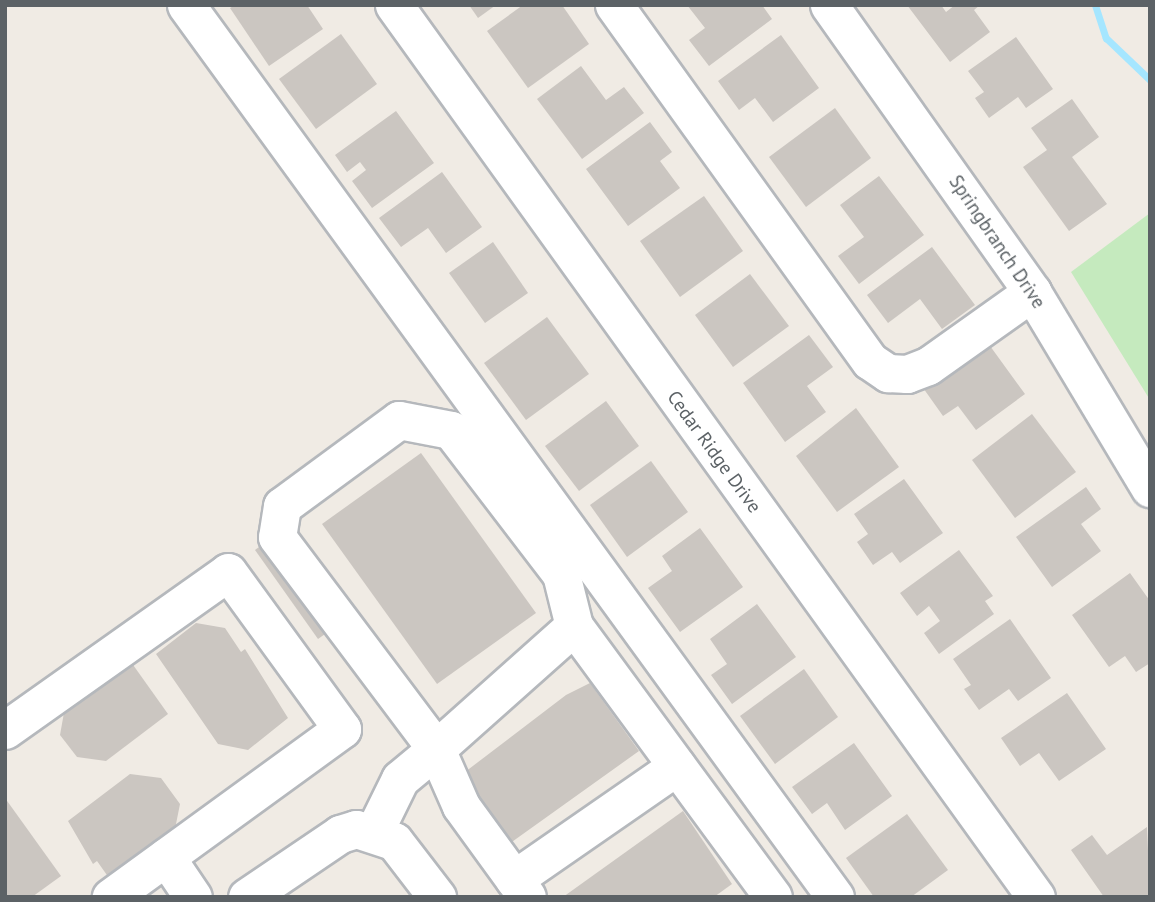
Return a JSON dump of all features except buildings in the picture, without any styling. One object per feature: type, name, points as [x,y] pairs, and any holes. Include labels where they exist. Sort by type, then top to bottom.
[{"type":"street","points":[[186,5],[835,897]]},
{"type":"street","name":"Cedar Ridge Drive","points":[[394,5],[1036,897]]},
{"type":"street","points":[[614,5],[870,361],[888,373],[907,374],[928,366],[1032,292]]},
{"type":"street","name":"Springbranch Drive","points":[[829,5],[1032,292],[1150,488]]},
{"type":"street","points":[[677,766],[521,888],[461,806],[436,749],[277,537],[282,506],[399,420],[451,430],[561,574],[574,626],[677,766],[773,897]]},
{"type":"street","points":[[5,730],[228,572],[342,729],[111,897]]},
{"type":"street","points":[[247,897],[357,833],[400,779],[574,626]]},
{"type":"street","points":[[357,833],[394,841],[408,855],[437,897]]},
{"type":"street","points":[[166,857],[193,897]]},
{"type":"green space","points":[[1150,213],[1150,400],[1071,272]]},
{"type":"waterway","points":[[1095,5],[1106,38],[1150,80]]}]
